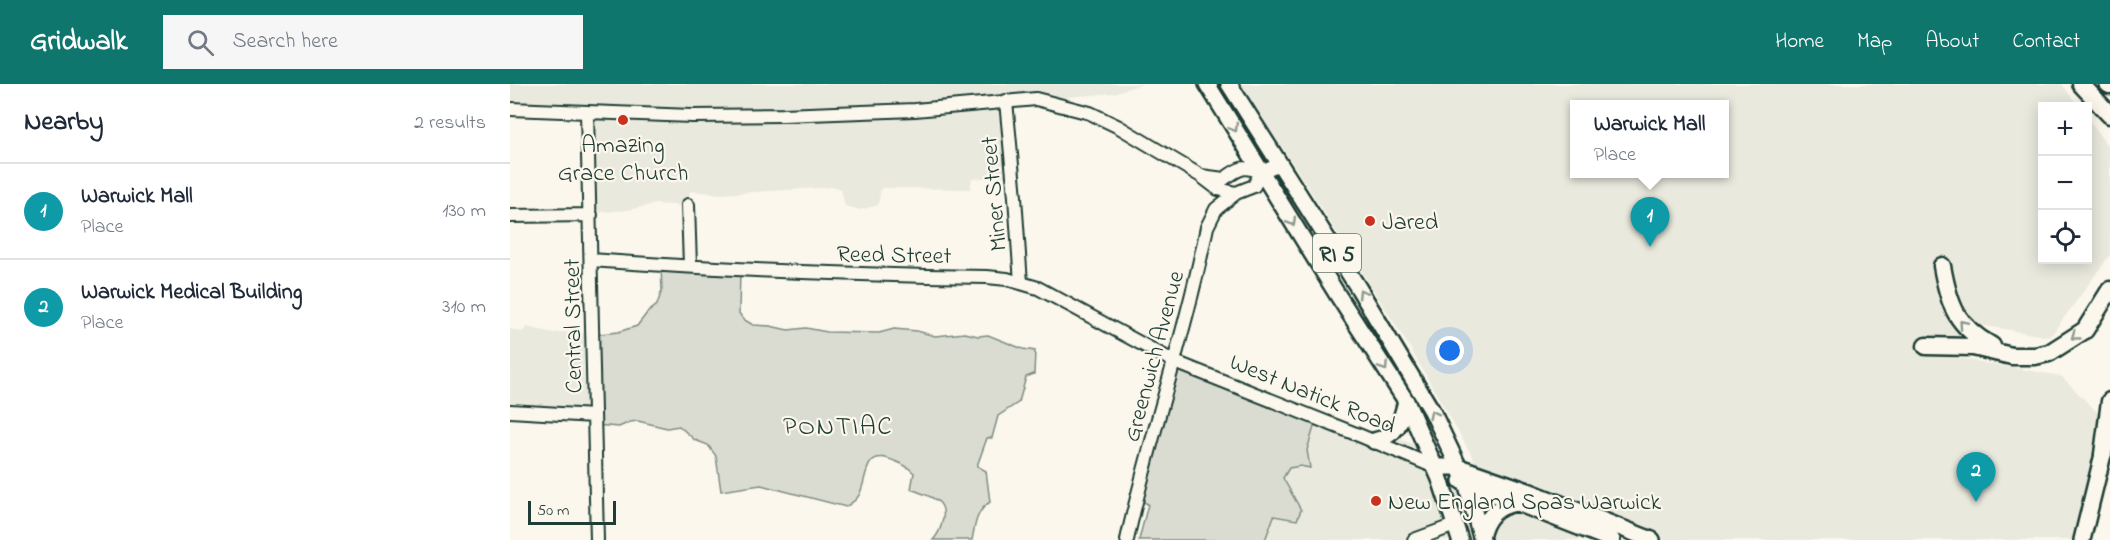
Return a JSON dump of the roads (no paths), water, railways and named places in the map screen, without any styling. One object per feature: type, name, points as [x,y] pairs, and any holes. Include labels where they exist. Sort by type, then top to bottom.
[{"type":"highway","points":[[2081,84],[2110,114]]},
{"type":"highway","points":[[1942,266],[1950,305],[1957,317],[1976,338],[2012,356]]},
{"type":"highway","points":[[1926,346],[1973,347],[2012,356],[2035,356],[2049,353],[2085,330],[2110,290]]},
{"type":"highway","points":[[2103,454],[2110,401]]},
{"type":"main road","name":"RI 5","points":[[1207,84],[1406,401],[1440,479],[1460,540]]},
{"type":"main road","name":"RI 5","points":[[1229,84],[1392,343],[1432,411],[1466,483],[1481,539]]},
{"type":"main road","points":[[1374,441],[1386,438],[1395,430],[1406,401]]},
{"type":"main road","points":[[2082,540],[2110,427]]},
{"type":"main road","name":"West Natick Road","points":[[1435,467],[1459,467],[1528,491],[1652,540]]},
{"type":"main road","name":"West Natick Road","points":[[1435,467],[1466,483],[1611,540]]},
{"type":"main road","points":[[1481,539],[1484,525],[1491,516],[1502,505],[1516,503]]},
{"type":"street","points":[[510,108],[692,116],[783,116],[915,110],[1036,99],[1090,113],[1129,132],[1218,189],[1236,193]]},
{"type":"street","name":"Miner Street","points":[[1006,101],[1021,283]]},
{"type":"street","name":"Central Street","points":[[587,112],[597,540]]},
{"type":"street","points":[[1201,176],[1224,179],[1242,167],[1261,172],[1280,164]]},
{"type":"street","name":"Greenwich Avenue","points":[[1126,540],[1152,435],[1175,362],[1207,227],[1216,209],[1236,193],[1254,186],[1261,172]]},
{"type":"street","points":[[688,205],[690,266]]},
{"type":"street","points":[[510,216],[591,215]]},
{"type":"street","name":"Reed Street","points":[[591,260],[861,275],[987,277],[1038,288],[1175,362]]},
{"type":"street","name":"West Natick Road","points":[[1175,362],[1435,467]]},
{"type":"street","points":[[510,411],[594,416]]},
{"type":"street","points":[[1414,540],[1455,525]]},
{"type":"place","name":"Amazing Grace Church","points":[[623,120]]},
{"type":"place","name":"Jared","points":[[1370,221]]},
{"type":"place","name":"Warwick Mall","points":[[1650,247]]},
{"type":"place","name":"New England Spas Warwick","points":[[1376,501]]},
{"type":"place","name":"Warwick Medical Building","points":[[1976,502]]},
{"type":"district","name":"PONTIAC","points":[[838,425]]}]
